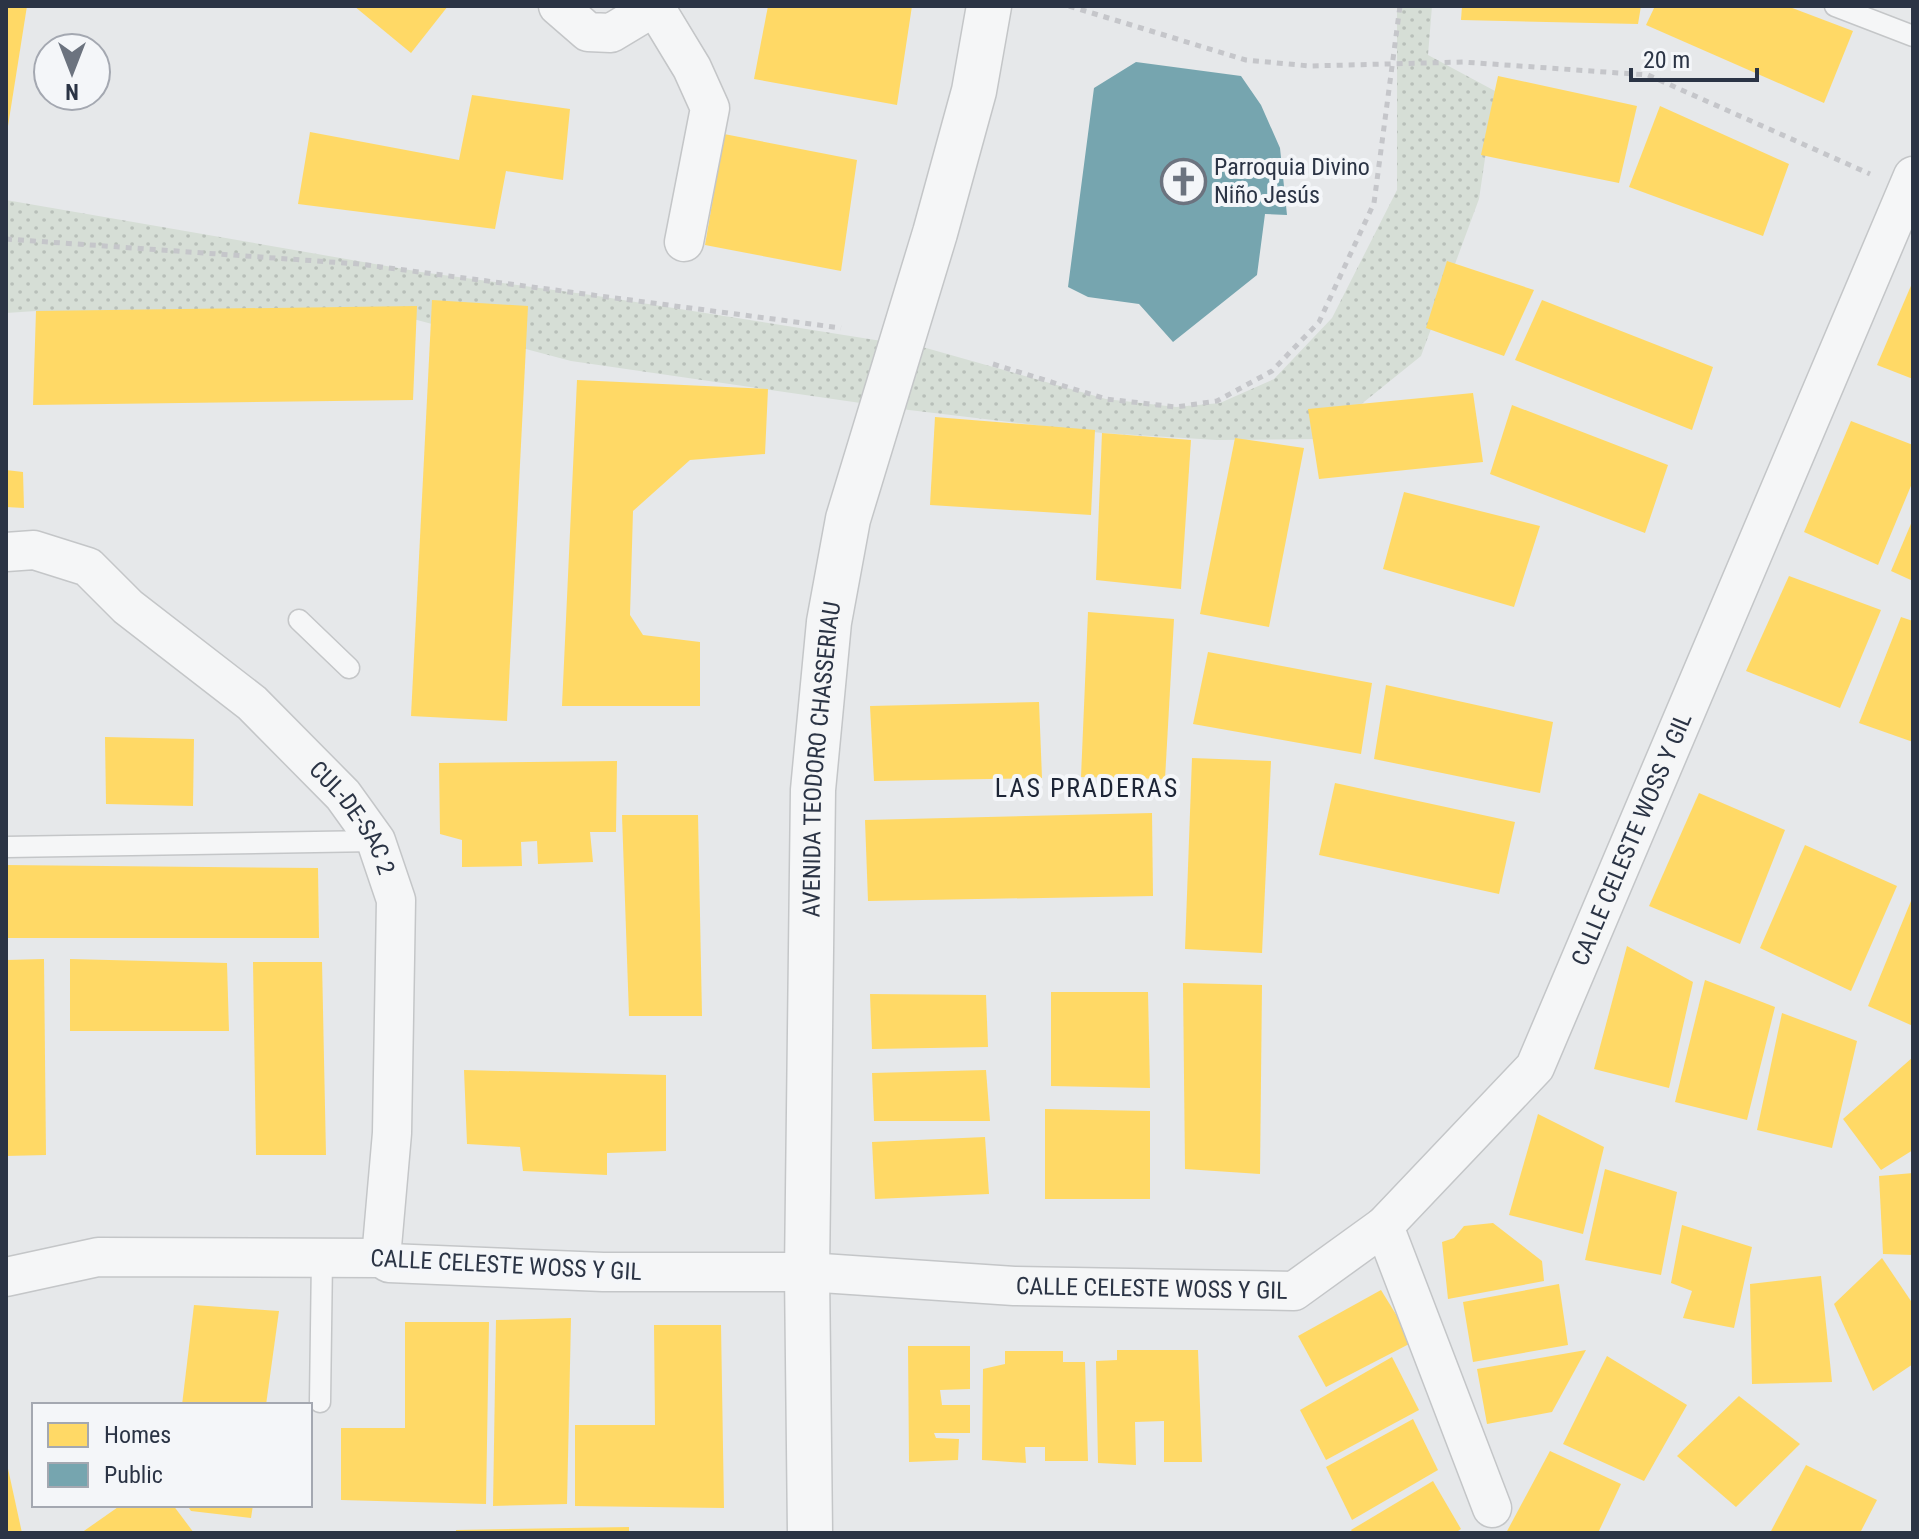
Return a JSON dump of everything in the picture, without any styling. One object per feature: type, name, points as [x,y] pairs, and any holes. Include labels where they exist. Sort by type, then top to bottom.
[{"type":"street","points":[[558,6],[588,32],[611,33],[656,6],[692,68],[710,108],[684,242]]},
{"type":"street","name":"AVENIDA TEODORO CHASSERIAU","points":[[810,1533],[807,1272],[813,790],[831,602],[848,519],[935,233],[974,91],[989,6]]},
{"type":"street","name":"CALLE CELESTE WOSS Y GIL","points":[[6,1277],[98,1257],[381,1258],[389,1263],[603,1272],[807,1272],[1014,1286],[1294,1291],[1384,1226],[1535,1067],[1910,183]]},
{"type":"street","name":"CUL-DE-SAC 2","points":[[6,552],[34,550],[88,567],[128,607],[252,703],[343,795],[376,841],[396,900],[392,1133],[381,1258]]},
{"type":"street","points":[[1384,1226],[1492,1508]]},
{"type":"lane","points":[[1835,6],[1913,36]]},
{"type":"lane","points":[[299,620],[349,668]]},
{"type":"lane","points":[[6,847],[376,841]]},
{"type":"lane","points":[[320,1402],[322,1258]]},
{"type":"path","points":[[1069,6],[1246,60],[1310,66],[1463,62],[1648,75],[1910,183]]},
{"type":"path","points":[[993,364],[1106,399],[1176,407],[1217,401],[1272,371],[1319,322],[1374,203],[1398,7]]},
{"type":"path","points":[[6,239],[359,264],[841,328]]},
{"type":"shaded area","points":[[1397,6],[1432,6],[1428,55],[1495,91],[1479,199],[1421,356],[1318,439],[1217,440],[1102,433],[909,410],[571,361],[417,320],[36,311],[6,313],[6,200],[421,272],[591,295],[926,348],[1106,399],[1176,407],[1220,403],[1274,379],[1332,318],[1397,190]]},
{"type":"building: Homes","points":[[6,6],[27,6],[8,126],[6,126]]},
{"type":"building: Homes","points":[[354,6],[448,6],[411,53]]},
{"type":"building: Homes","points":[[768,6],[912,6],[897,105],[754,79]]},
{"type":"building: Homes","points":[[1462,6],[1641,6],[1638,24],[1461,20]]},
{"type":"building: Homes","points":[[1655,6],[1787,6],[1853,31],[1824,103],[1646,25]]},
{"type":"building: Homes","points":[[1498,76],[1637,106],[1619,183],[1481,155]]},
{"type":"building: Homes","points":[[472,95],[570,109],[563,180],[506,171],[495,229],[298,204],[310,132],[459,160]]},
{"type":"building: Homes","points":[[1660,106],[1789,164],[1763,236],[1629,187]]},
{"type":"building: Homes","points":[[724,134],[857,160],[841,271],[705,245]]},
{"type":"building: Homes","points":[[1447,261],[1534,290],[1504,356],[1426,328]]},
{"type":"building: Homes","points":[[1913,281],[1913,379],[1877,365]]},
{"type":"building: Homes","points":[[432,300],[528,306],[507,721],[411,716]]},
{"type":"building: Homes","points":[[1542,300],[1713,367],[1692,430],[1515,360]]},
{"type":"building: Homes","points":[[417,306],[413,400],[33,405],[36,311]]},
{"type":"building: Homes","points":[[577,380],[768,389],[765,454],[690,460],[633,511],[630,615],[643,635],[700,642],[700,706],[562,706]]},
{"type":"building: Homes","points":[[1473,393],[1483,462],[1319,479],[1308,409]]},
{"type":"building: Homes","points":[[1512,405],[1668,465],[1645,533],[1490,474]]},
{"type":"building: Homes","points":[[935,417],[1095,430],[1091,515],[930,505]]},
{"type":"building: Homes","points":[[1851,421],[1913,445],[1913,481],[1878,565],[1804,532]]},
{"type":"building: Homes","points":[[1102,433],[1191,440],[1181,589],[1096,580]]},
{"type":"building: Homes","points":[[1235,438],[1304,448],[1269,627],[1200,614]]},
{"type":"building: Homes","points":[[6,470],[23,472],[24,508],[6,507]]},
{"type":"building: Homes","points":[[1404,492],[1540,526],[1514,607],[1383,569]]},
{"type":"building: Homes","points":[[1913,519],[1913,581],[1891,571]]},
{"type":"building: Homes","points":[[1789,576],[1881,610],[1840,708],[1746,671]]},
{"type":"building: Homes","points":[[1088,612],[1174,619],[1165,779],[1081,777]]},
{"type":"building: Homes","points":[[1901,617],[1913,621],[1913,742],[1859,723]]},
{"type":"building: Homes","points":[[1208,652],[1372,683],[1361,754],[1193,724]]},
{"type":"building: Homes","points":[[1386,685],[1553,722],[1540,793],[1374,759]]},
{"type":"building: Homes","points":[[1039,702],[1042,778],[874,781],[870,706]]},
{"type":"building: Homes","points":[[105,737],[194,739],[193,806],[106,804]]},
{"type":"building: Homes","points":[[1192,758],[1271,761],[1262,953],[1185,949]]},
{"type":"building: Homes","points":[[617,761],[616,832],[590,832],[593,862],[538,864],[537,841],[521,842],[522,866],[462,867],[462,840],[440,834],[439,763]]},
{"type":"building: Homes","points":[[1335,783],[1515,822],[1499,894],[1319,855]]},
{"type":"building: Homes","points":[[1699,793],[1785,830],[1740,944],[1649,906]]},
{"type":"building: Homes","points":[[1152,813],[1153,896],[868,901],[865,820]]},
{"type":"building: Homes","points":[[622,815],[698,815],[702,1016],[629,1016]]},
{"type":"building: Homes","points":[[1805,845],[1897,886],[1851,991],[1760,948]]},
{"type":"building: Homes","points":[[6,865],[318,868],[319,938],[6,938]]},
{"type":"building: Homes","points":[[1913,896],[1913,1026],[1868,1006]]},
{"type":"building: Homes","points":[[1627,946],[1693,982],[1669,1088],[1594,1069]]},
{"type":"building: Homes","points":[[44,959],[46,1155],[6,1156],[6,960]]},
{"type":"building: Homes","points":[[70,959],[227,963],[229,1031],[70,1031]]},
{"type":"building: Homes","points":[[253,962],[322,962],[326,1155],[256,1155]]},
{"type":"building: Homes","points":[[1705,980],[1775,1007],[1747,1120],[1675,1102]]},
{"type":"building: Homes","points":[[1183,983],[1262,985],[1260,1174],[1185,1169]]},
{"type":"building: Homes","points":[[1051,992],[1148,992],[1150,1088],[1051,1086]]},
{"type":"building: Homes","points":[[870,994],[986,995],[988,1047],[872,1049]]},
{"type":"building: Homes","points":[[1782,1013],[1857,1041],[1832,1148],[1757,1130]]},
{"type":"building: Homes","points":[[1913,1057],[1913,1150],[1881,1170],[1843,1119]]},
{"type":"building: Homes","points":[[464,1070],[666,1075],[666,1151],[607,1153],[607,1175],[523,1171],[520,1147],[467,1144]]},
{"type":"building: Homes","points":[[986,1070],[990,1121],[874,1121],[872,1073]]},
{"type":"building: Homes","points":[[1045,1109],[1150,1111],[1150,1199],[1045,1199]]},
{"type":"building: Homes","points":[[1538,1114],[1604,1147],[1583,1234],[1509,1215]]},
{"type":"building: Homes","points":[[985,1137],[989,1194],[875,1199],[872,1142]]},
{"type":"building: Homes","points":[[1605,1169],[1677,1192],[1661,1275],[1585,1260]]},
{"type":"building: Homes","points":[[1913,1173],[1913,1255],[1883,1254],[1879,1176]]},
{"type":"building: Homes","points":[[1493,1223],[1542,1261],[1544,1281],[1448,1299],[1442,1242],[1454,1238],[1464,1226]]},
{"type":"building: Homes","points":[[1682,1225],[1752,1247],[1734,1328],[1683,1318],[1692,1291],[1671,1283]]},
{"type":"building: Homes","points":[[1882,1258],[1913,1304],[1913,1364],[1873,1391],[1834,1304]]},
{"type":"building: Homes","points":[[1821,1276],[1832,1382],[1752,1384],[1750,1284]]},
{"type":"building: Homes","points":[[1559,1284],[1568,1345],[1473,1362],[1463,1302]]},
{"type":"building: Homes","points":[[1381,1290],[1413,1342],[1326,1387],[1298,1336]]},
{"type":"building: Homes","points":[[194,1305],[279,1311],[266,1403],[182,1403]]},
{"type":"building: Homes","points":[[571,1318],[567,1504],[493,1506],[496,1320]]},
{"type":"building: Homes","points":[[405,1322],[489,1322],[486,1504],[341,1500],[341,1428],[405,1428]]},
{"type":"building: Homes","points":[[654,1325],[721,1325],[724,1508],[575,1506],[575,1425],[655,1425]]},
{"type":"building: Homes","points":[[908,1346],[970,1346],[970,1389],[940,1390],[942,1405],[970,1405],[970,1433],[934,1433],[936,1438],[959,1439],[958,1460],[909,1462]]},
{"type":"building: Homes","points":[[1117,1350],[1198,1350],[1202,1462],[1164,1462],[1164,1421],[1135,1422],[1136,1465],[1098,1463],[1096,1361],[1117,1360]]},
{"type":"building: Homes","points":[[1586,1350],[1552,1412],[1487,1424],[1477,1369]]},
{"type":"building: Homes","points":[[1005,1351],[1063,1351],[1063,1362],[1085,1362],[1088,1461],[1045,1461],[1045,1447],[1025,1447],[1026,1463],[982,1460],[983,1369],[1005,1364]]},
{"type":"building: Homes","points":[[1607,1356],[1687,1405],[1644,1481],[1563,1444]]},
{"type":"building: Homes","points":[[1392,1357],[1419,1410],[1326,1460],[1300,1410]]},
{"type":"building: Homes","points":[[1739,1396],[1800,1444],[1736,1507],[1677,1456]]},
{"type":"building: Homes","points":[[1413,1419],[1438,1470],[1352,1520],[1326,1467]]},
{"type":"building: Homes","points":[[1550,1451],[1621,1484],[1598,1533],[1506,1533]]},
{"type":"building: Homes","points":[[7,1464],[22,1533],[6,1533]]},
{"type":"building: Homes","points":[[1806,1465],[1877,1500],[1860,1533],[1770,1533]]},
{"type":"building: Homes","points":[[1433,1481],[1461,1529],[1455,1533],[1353,1533],[1351,1530]]},
{"type":"building: Homes","points":[[118,1507],[174,1507],[194,1533],[81,1533]]},
{"type":"building: Homes","points":[[188,1507],[253,1507],[251,1518],[191,1511]]},
{"type":"building: Homes","points":[[629,1527],[629,1533],[456,1533],[456,1530]]},
{"type":"building: Public","name":"Parroquia Divino Niño Jesús","points":[[1136,62],[1241,76],[1261,105],[1280,148],[1287,215],[1265,214],[1257,275],[1173,342],[1139,304],[1088,297],[1068,287],[1094,88]]},
{"type":"place","name":"Parroquia Divino Niño Jesús","points":[[1183,181]]},
{"type":"district","name":"LAS PRADERAS","points":[[1087,788]]}]
